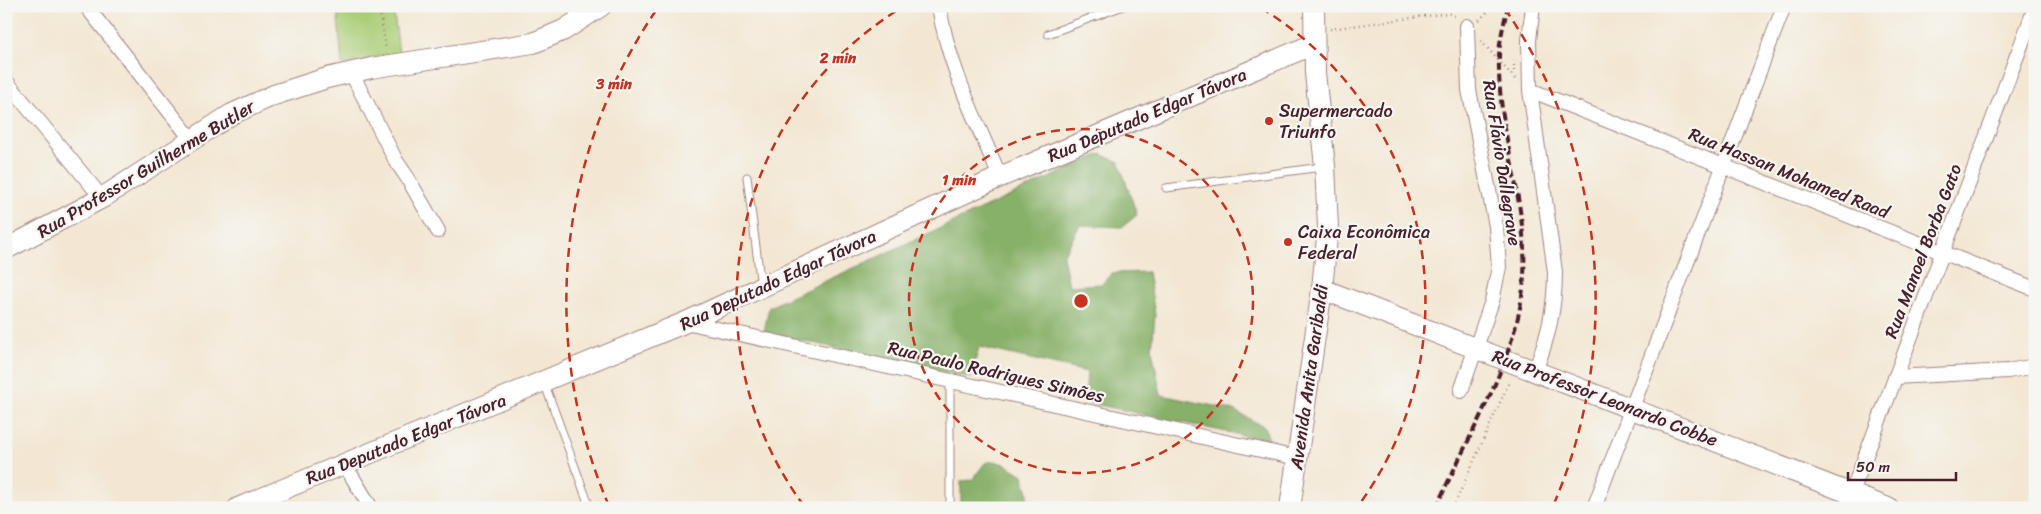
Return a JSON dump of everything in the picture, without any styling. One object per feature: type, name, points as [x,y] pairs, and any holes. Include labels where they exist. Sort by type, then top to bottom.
[{"type":"street","points":[[86,6],[192,140]]},
{"type":"street","name":"Rua Professor Guilherme Butler","points":[[6,249],[102,198],[232,114],[274,95],[351,72],[388,65],[514,48],[548,38],[574,14],[601,6]]},
{"type":"street","points":[[938,6],[952,58],[1000,177]]},
{"type":"street","name":"Avenida Anita Garibaldi","points":[[1290,508],[1322,289],[1328,227],[1325,166],[1317,97],[1314,6]]},
{"type":"street","points":[[1533,6],[1529,40],[1530,90],[1555,272],[1551,324],[1534,371]]},
{"type":"street","points":[[1594,508],[1784,6]]},
{"type":"street","points":[[2029,6],[2035,8]]},
{"type":"street","name":"Rua Manoel Borba Gato","points":[[1849,501],[2035,8]]},
{"type":"street","name":"Rua Flávio Dallegrave","points":[[1461,391],[1492,301],[1499,267],[1496,226],[1469,90],[1467,26]]},
{"type":"street","name":"Rua Deputado Edgar Távora","points":[[238,508],[544,382],[762,289],[1000,177],[1314,38]]},
{"type":"street","points":[[351,72],[396,161],[438,231]]},
{"type":"street","points":[[6,81],[102,198]]},
{"type":"street","name":"Rua Hassan Mohamed Raad","points":[[1530,90],[2035,289]]},
{"type":"street","name":"Rua Professor Leonardo Cobbe","points":[[1322,289],[1632,409],[1849,501],[1888,508]]},
{"type":"street","name":"Rua Paulo Rodrigues Simões","points":[[686,322],[1296,458]]},
{"type":"street","points":[[1895,378],[2008,371],[2035,366]]},
{"type":"street","points":[[345,465],[371,508]]},
{"type":"lane","points":[[1048,34],[1123,6]]},
{"type":"lane","points":[[1166,188],[1325,166]]},
{"type":"lane","points":[[746,177],[762,289]]},
{"type":"lane","points":[[950,381],[950,508]]},
{"type":"lane","points":[[544,382],[590,508]]},
{"type":"path","points":[[379,6],[388,65]]},
{"type":"path","points":[[1467,26],[1479,20],[1494,6]]},
{"type":"path","points":[[1314,38],[1448,14],[1457,17],[1467,26],[1515,80],[1530,90]]},
{"type":"path","points":[[1452,508],[1512,376]]},
{"type":"green space","points":[[337,6],[393,6],[399,53],[342,65]]},
{"type":"green space","points":[[1101,154],[1119,162],[1137,215],[1122,227],[1080,225],[1063,256],[1069,286],[1102,284],[1112,273],[1148,272],[1155,315],[1152,350],[1161,395],[1233,410],[1265,427],[1269,441],[1085,402],[1087,372],[979,347],[971,378],[764,332],[769,307]]},
{"type":"green space","points":[[994,461],[1007,465],[1023,475],[1028,493],[1027,508],[961,508],[961,481],[972,480],[985,463]]},
{"type":"railway","points":[[1436,508],[1503,365],[1520,306],[1524,276],[1522,221],[1507,140],[1500,86],[1500,45],[1508,6]]},
{"type":"place","name":"Supermercado Triunfo","points":[[1269,121]]},
{"type":"place","name":"Caixa Econômica Federal","points":[[1288,242]]}]
